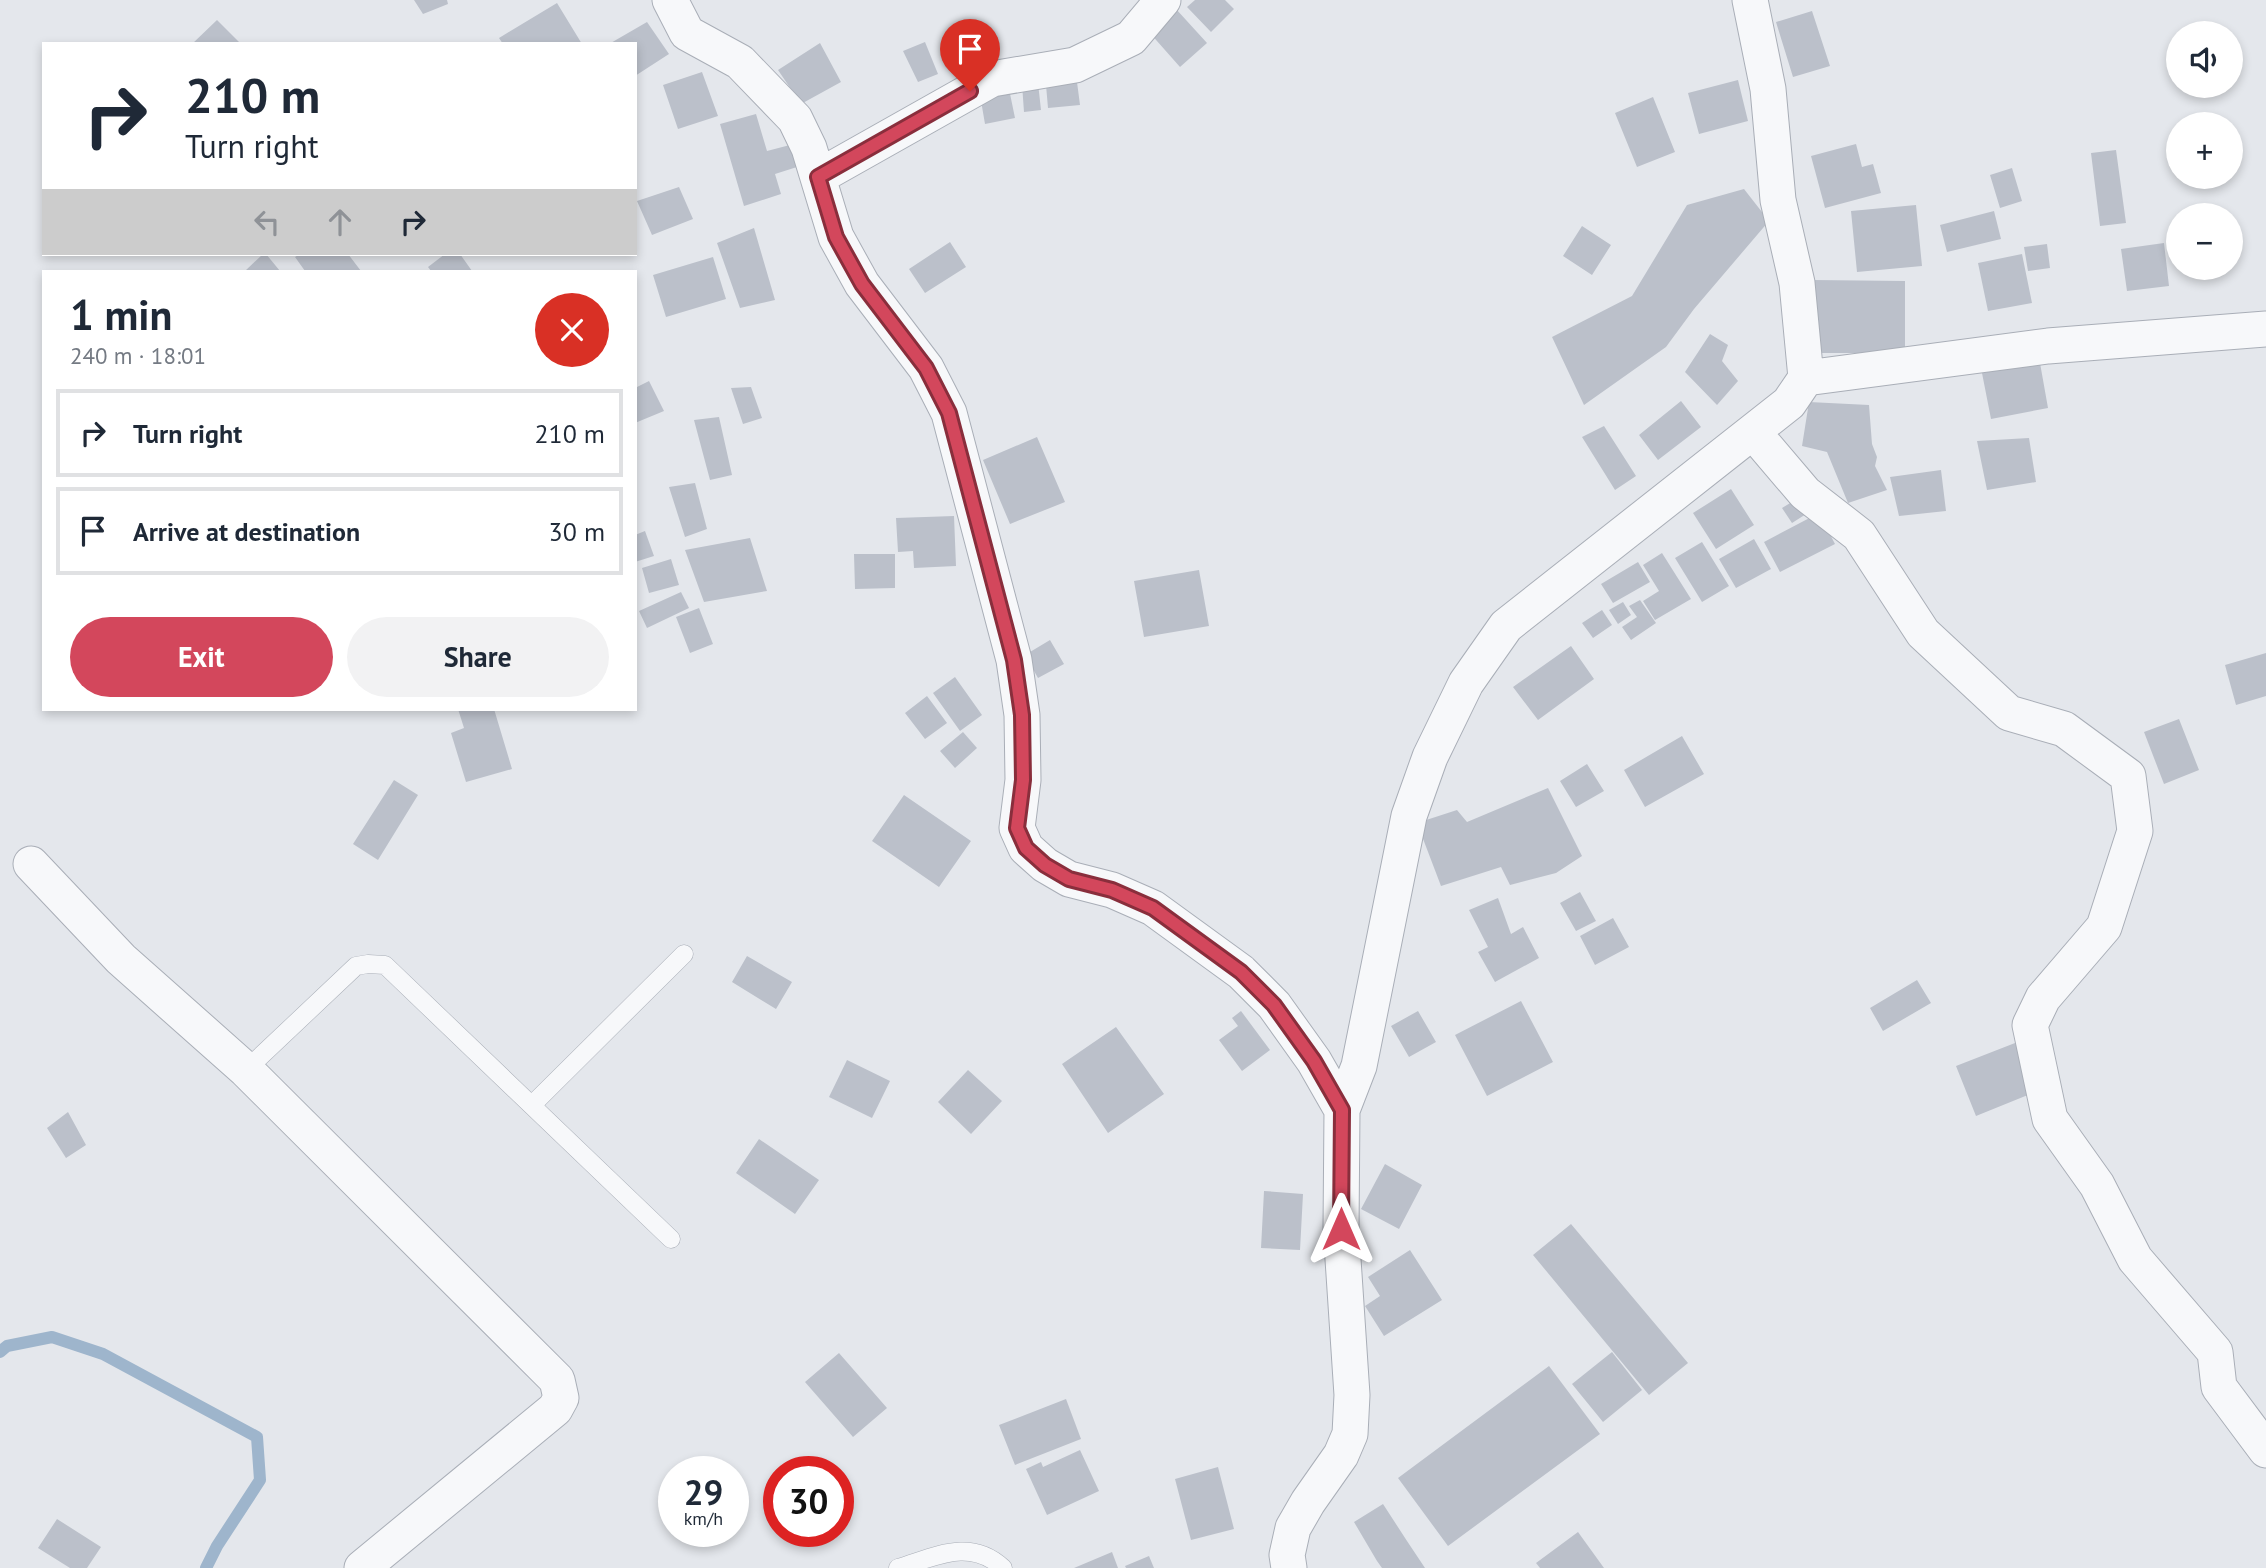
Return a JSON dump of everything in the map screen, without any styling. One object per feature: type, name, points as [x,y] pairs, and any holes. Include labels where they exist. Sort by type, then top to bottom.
[{"type":"street","points":[[670,0],[687,33],[740,62],[795,119],[809,148],[836,237],[862,284],[926,368],[949,413],[1014,660],[1022,715],[1023,780],[1017,828],[1026,848],[1045,865],[1069,879],[1112,890],[1153,908],[1241,972],[1274,1005],[1314,1061],[1342,1110]]},
{"type":"street","points":[[818,177],[992,79],[1075,65],[1132,38],[1163,0]]},
{"type":"street","points":[[1289,1568],[1287,1555],[1293,1528],[1340,1455],[1350,1434],[1352,1395],[1341,1229],[1342,1110],[1359,1066],[1409,816],[1430,757],[1466,683],[1506,626],[1789,403],[1806,378],[1797,283],[1778,200],[1768,89],[1750,0]]},
{"type":"street","points":[[1806,378],[2048,346],[2266,329]]},
{"type":"street","points":[[1753,432],[1805,493],[1859,535],[1923,633],[2009,713],[2064,729],[2129,776],[2135,831],[2104,927],[2043,998],[2030,1025],[2050,1119],[2097,1185],[2135,1259],[2215,1352],[2219,1387],[2266,1450]]},
{"type":"street","points":[[31,864],[121,959],[246,1070],[557,1380],[561,1398],[555,1409],[362,1568]]},
{"type":"lane","points":[[532,1105],[684,954]]},
{"type":"lane","points":[[246,1070],[356,966],[385,965],[671,1239]]},
{"type":"lane","points":[[898,1568],[957,1550],[984,1555],[1003,1568]]},
{"type":"building","points":[[414,0],[447,0],[448,4],[423,14]]},
{"type":"building","points":[[1195,0],[1225,0],[1234,9],[1211,32],[1187,7]]},
{"type":"building","points":[[557,3],[581,42],[502,42],[499,38]]},
{"type":"building","points":[[1176,9],[1207,43],[1180,67],[1149,32]]},
{"type":"building","points":[[1812,11],[1830,66],[1793,77],[1776,22]]},
{"type":"building","points":[[217,20],[239,42],[194,42]]},
{"type":"building","points":[[647,22],[669,54],[637,75],[637,42],[612,42]]},
{"type":"building","points":[[925,42],[938,74],[918,82],[903,51]]},
{"type":"building","points":[[820,43],[841,82],[801,104],[778,70]]},
{"type":"building","points":[[702,72],[718,116],[678,129],[663,85]]},
{"type":"building","points":[[1738,80],[1748,121],[1699,134],[1688,93]]},
{"type":"building","points":[[1077,82],[1080,105],[1048,108],[1046,85]]},
{"type":"building","points":[[1038,83],[1041,110],[1024,112],[1022,84]]},
{"type":"building","points":[[1008,84],[1015,118],[985,124],[979,89]]},
{"type":"building","points":[[1653,97],[1675,152],[1637,167],[1615,113]]},
{"type":"building","points":[[756,114],[767,151],[790,145],[797,167],[775,174],[781,194],[744,206],[720,124]]},
{"type":"building","points":[[1856,144],[1862,167],[1873,164],[1881,193],[1825,208],[1811,156]]},
{"type":"building","points":[[2116,150],[2126,223],[2100,226],[2091,153]]},
{"type":"building","points":[[2012,168],[2022,201],[2000,208],[1990,175]]},
{"type":"building","points":[[679,187],[693,219],[652,235],[637,201]]},
{"type":"building","points":[[1744,189],[1769,221],[1694,309],[1666,347],[1584,405],[1552,337],[1632,296],[1687,205]]},
{"type":"building","points":[[1916,205],[1922,266],[1857,272],[1851,211]]},
{"type":"building","points":[[1994,211],[2001,239],[1947,252],[1940,225]]},
{"type":"building","points":[[1582,226],[1611,245],[1592,275],[1563,256]]},
{"type":"building","points":[[754,228],[775,300],[740,308],[717,243]]},
{"type":"building","points":[[950,242],[966,267],[925,293],[909,269]]},
{"type":"building","points":[[2164,243],[2166,280],[2169,286],[2127,291],[2121,249]]},
{"type":"building","points":[[2047,244],[2050,268],[2028,271],[2024,247]]},
{"type":"building","points":[[2022,254],[2032,303],[1988,311],[1978,263]]},
{"type":"building","points":[[261,256],[268,256],[279,270],[246,270]]},
{"type":"building","points":[[350,256],[360,270],[304,270],[295,257]]},
{"type":"building","points":[[442,256],[461,256],[471,270],[430,270],[428,267]]},
{"type":"building","points":[[713,257],[726,299],[666,317],[653,275]]},
{"type":"building","points":[[1813,280],[1905,281],[1905,353],[1813,353]]},
{"type":"building","points":[[1710,334],[1728,345],[1722,361],[1738,381],[1717,405],[1685,372]]},
{"type":"building","points":[[2040,363],[2048,408],[1991,419],[1982,373]]},
{"type":"building","points":[[649,381],[664,411],[637,422],[637,387]]},
{"type":"building","points":[[751,387],[762,418],[743,424],[731,388]]},
{"type":"building","points":[[1681,401],[1701,427],[1658,460],[1639,435]]},
{"type":"building","points":[[1809,402],[1869,405],[1872,444],[1877,457],[1875,466],[1887,490],[1848,503],[1827,452],[1802,446]]},
{"type":"building","points":[[719,417],[732,475],[710,480],[694,420]]},
{"type":"building","points":[[1604,426],[1636,476],[1615,490],[1582,437]]},
{"type":"building","points":[[1037,437],[1065,502],[1010,524],[983,460]]},
{"type":"building","points":[[2029,438],[2036,482],[1987,490],[1977,441]]},
{"type":"building","points":[[1941,470],[1946,511],[1899,516],[1890,477]]},
{"type":"building","points":[[695,483],[707,529],[685,537],[669,487]]},
{"type":"building","points":[[1731,489],[1754,525],[1716,549],[1693,513]]},
{"type":"building","points":[[1805,494],[1814,509],[1792,523],[1782,508]]},
{"type":"building","points":[[1819,513],[1835,544],[1780,572],[1764,542]]},
{"type":"building","points":[[954,516],[956,566],[914,568],[913,551],[898,552],[896,518]]},
{"type":"building","points":[[645,531],[654,556],[637,561],[637,534]]},
{"type":"building","points":[[750,538],[767,591],[704,602],[685,550]]},
{"type":"building","points":[[1754,539],[1771,569],[1736,588],[1719,559]]},
{"type":"building","points":[[1702,542],[1729,586],[1702,602],[1675,558]]},
{"type":"building","points":[[1662,553],[1691,599],[1655,620],[1643,601],[1659,591],[1643,565]]},
{"type":"building","points":[[854,554],[895,554],[895,588],[855,589]]},
{"type":"building","points":[[671,559],[679,585],[649,593],[642,568]]},
{"type":"building","points":[[1638,562],[1650,582],[1613,603],[1601,584]]},
{"type":"building","points":[[1199,570],[1209,626],[1144,637],[1134,581]]},
{"type":"building","points":[[681,592],[689,608],[647,628],[639,611]]},
{"type":"building","points":[[1640,600],[1656,623],[1631,640],[1622,627],[1637,617],[1629,606]]},
{"type":"building","points":[[1623,602],[1631,615],[1618,624],[1609,610]]},
{"type":"building","points":[[699,608],[713,644],[690,653],[676,617]]},
{"type":"building","points":[[1602,610],[1612,625],[1593,638],[1582,623]]},
{"type":"building","points":[[1050,640],[1064,664],[1038,678],[1025,655]]},
{"type":"building","points":[[1571,646],[1594,679],[1538,720],[1513,687]]},
{"type":"building","points":[[2266,653],[2266,696],[2236,705],[2225,665]]},
{"type":"building","points":[[955,677],[982,715],[960,731],[933,693]]},
{"type":"building","points":[[927,696],[947,723],[925,739],[905,713]]},
{"type":"building","points":[[459,711],[495,711],[512,769],[466,782],[451,733],[464,728]]},
{"type":"building","points":[[2179,719],[2199,770],[2164,784],[2144,732]]},
{"type":"building","points":[[963,732],[977,748],[955,768],[940,751]]},
{"type":"building","points":[[1682,736],[1704,774],[1645,807],[1624,770]]},
{"type":"building","points":[[1587,764],[1604,791],[1576,807],[1560,781]]},
{"type":"building","points":[[394,780],[418,795],[378,860],[353,844]]},
{"type":"building","points":[[1548,788],[1582,856],[1556,873],[1510,885],[1501,867],[1441,886],[1417,823],[1457,810],[1467,822]]},
{"type":"building","points":[[904,795],[971,841],[939,887],[872,841]]},
{"type":"building","points":[[1580,892],[1596,921],[1576,931],[1560,903]]},
{"type":"building","points":[[1498,898],[1511,934],[1523,927],[1539,958],[1495,982],[1478,952],[1488,947],[1469,910]]},
{"type":"building","points":[[1613,918],[1629,947],[1595,965],[1580,936]]},
{"type":"building","points":[[747,956],[792,982],[776,1009],[732,982]]},
{"type":"building","points":[[1917,980],[1931,1003],[1883,1031],[1870,1008]]},
{"type":"building","points":[[1521,1001],[1553,1062],[1487,1096],[1455,1035]]},
{"type":"building","points":[[1241,1011],[1270,1050],[1242,1071],[1219,1040],[1238,1026],[1232,1018]]},
{"type":"building","points":[[1418,1011],[1436,1042],[1409,1057],[1391,1026]]},
{"type":"building","points":[[1116,1027],[1164,1094],[1108,1133],[1062,1064]]},
{"type":"building","points":[[2015,1043],[2035,1092],[1976,1116],[1956,1066]]},
{"type":"building","points":[[847,1060],[890,1081],[872,1118],[829,1097]]},
{"type":"building","points":[[968,1070],[1002,1101],[971,1134],[938,1102]]},
{"type":"building","points":[[68,1112],[86,1145],[66,1158],[47,1128]]},
{"type":"building","points":[[759,1139],[819,1180],[795,1214],[736,1173]]},
{"type":"building","points":[[1385,1164],[1422,1185],[1399,1229],[1361,1209]]},
{"type":"building","points":[[1264,1191],[1303,1194],[1300,1250],[1261,1248]]},
{"type":"building","points":[[1571,1224],[1688,1363],[1649,1395],[1533,1255]]},
{"type":"building","points":[[1410,1250],[1442,1300],[1384,1336],[1365,1306],[1380,1296],[1368,1277]]},
{"type":"building","points":[[1612,1352],[1642,1390],[1603,1422],[1572,1384]]},
{"type":"building","points":[[839,1353],[887,1408],[853,1437],[805,1382]]},
{"type":"building","points":[[1549,1366],[1600,1434],[1448,1546],[1398,1478]]},
{"type":"building","points":[[1066,1399],[1081,1439],[1015,1465],[999,1425]]},
{"type":"building","points":[[1080,1450],[1099,1491],[1047,1515],[1026,1469],[1041,1462],[1043,1467]]},
{"type":"building","points":[[1218,1467],[1234,1529],[1191,1540],[1175,1479]]},
{"type":"building","points":[[1383,1504],[1425,1568],[1382,1568],[1377,1561],[1354,1522]]},
{"type":"building","points":[[57,1519],[101,1547],[87,1568],[70,1568],[38,1548]]},
{"type":"building","points":[[1578,1532],[1604,1568],[1540,1568],[1536,1563]]},
{"type":"building","points":[[1112,1552],[1118,1568],[1074,1568]]},
{"type":"building","points":[[1149,1556],[1154,1568],[1125,1566]]},
{"type":"waterway","points":[[0,1352],[7,1346],[52,1337],[103,1354],[257,1437],[260,1480],[217,1546],[206,1568]]},
{"type":"route","points":[[970,91],[818,177],[836,237],[862,284],[926,368],[949,413],[1014,660],[1022,715],[1023,780],[1017,828],[1026,848],[1045,865],[1069,879],[1112,890],[1153,908],[1241,972],[1274,1005],[1314,1061],[1342,1110],[1341,1229]]}]
